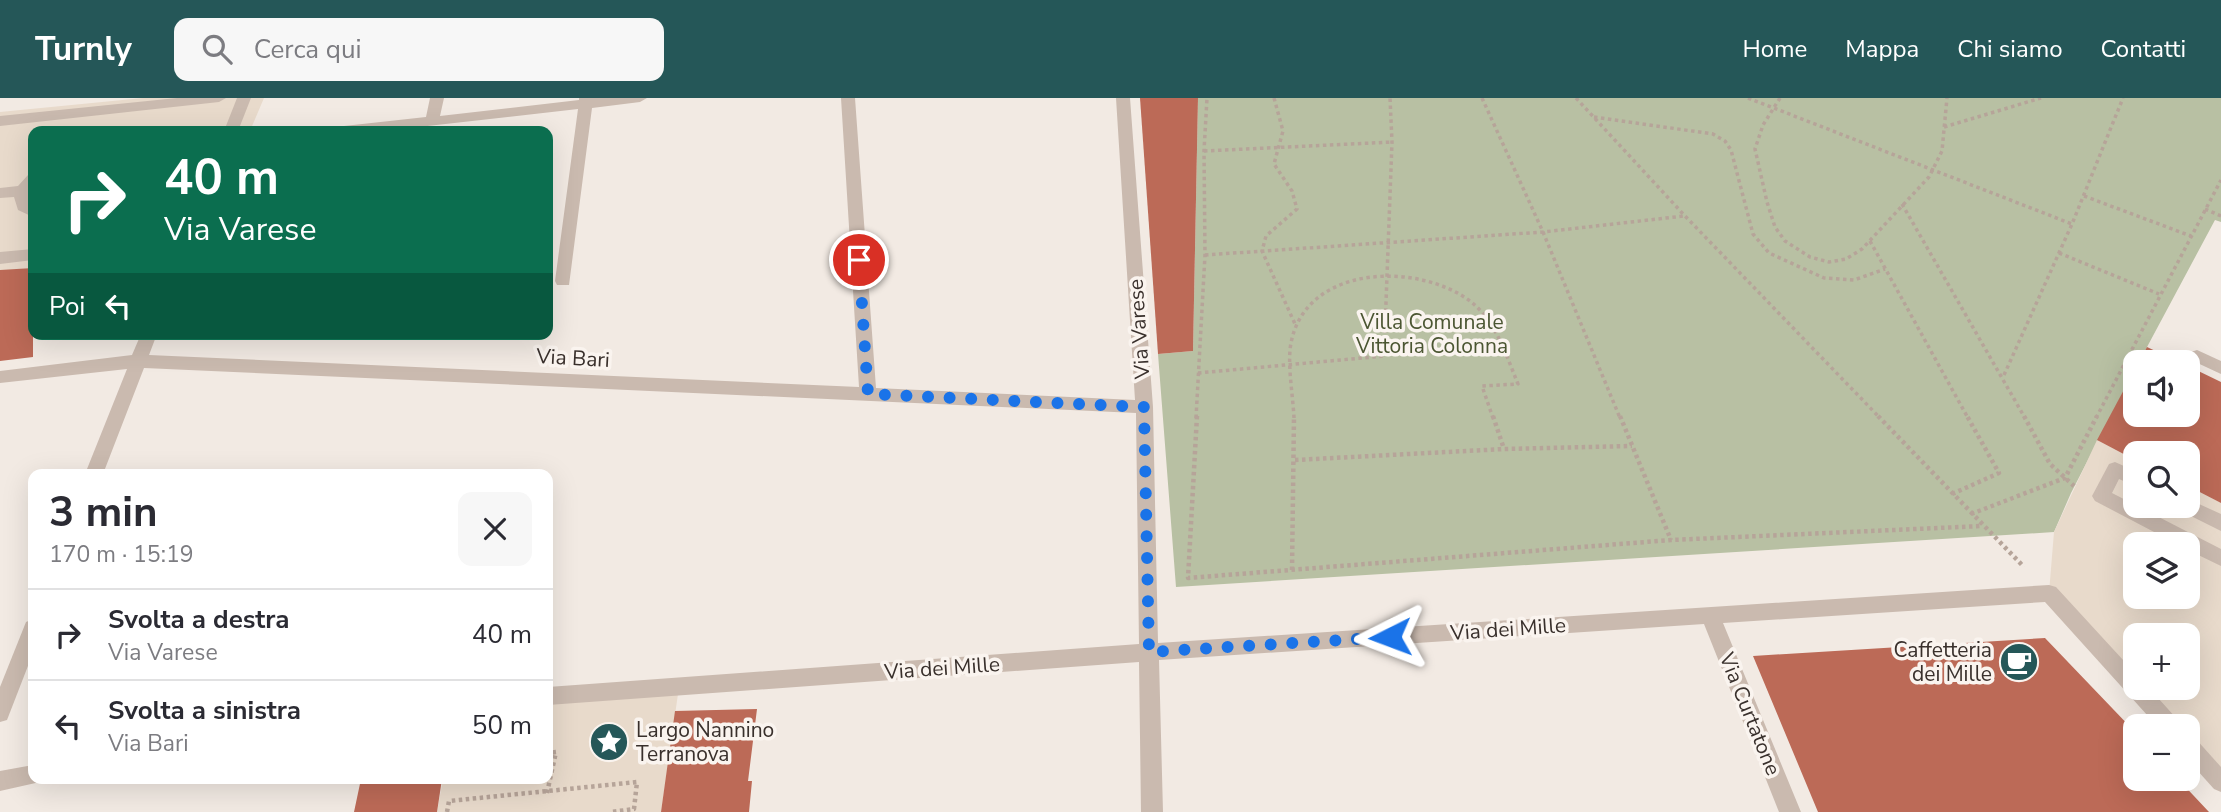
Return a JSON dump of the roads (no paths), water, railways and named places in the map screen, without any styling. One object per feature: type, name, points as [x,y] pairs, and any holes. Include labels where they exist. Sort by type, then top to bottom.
[{"type":"street","points":[[0,121],[219,98]]},
{"type":"street","points":[[233,126],[244,98]]},
{"type":"street","points":[[432,121],[437,98]]},
{"type":"street","points":[[388,126],[586,101],[640,98]]},
{"type":"street","points":[[848,98],[868,394]]},
{"type":"street","name":"Via Varese","points":[[1123,98],[1144,407],[1152,812]]},
{"type":"street","points":[[563,281],[586,101]]},
{"type":"street","points":[[0,193],[28,185]]},
{"type":"street","points":[[28,185],[20,199],[28,209]]},
{"type":"street","points":[[0,258],[28,254]]},
{"type":"street","points":[[96,469],[147,340]]},
{"type":"street","points":[[2200,358],[2221,368]]},
{"type":"street","name":"Via Bari","points":[[0,377],[138,361],[1144,407]]},
{"type":"street","points":[[2123,473],[2115,469],[2101,496],[2123,507]]},
{"type":"street","points":[[2200,512],[2221,523]]},
{"type":"street","points":[[2144,518],[2221,558]]},
{"type":"street","name":"Via dei Mille","points":[[553,696],[1149,652],[2049,593],[2123,674]]},
{"type":"street","name":"Via Curtatone","points":[[1711,617],[1790,812]]},
{"type":"street","points":[[0,713],[28,641]]},
{"type":"street","points":[[2147,700],[2159,714]]},
{"type":"street","points":[[2200,758],[2221,782]]},
{"type":"street","points":[[0,781],[28,776]]},
{"type":"place","name":"Caffetteria dei Mille","points":[[2019,662]]},
{"type":"place","name":"Largo Nannino Terranova","points":[[609,742]]},
{"type":"park label","name":"Villa Comunale Vittoria Colonna","points":[[1432,334]]}]
